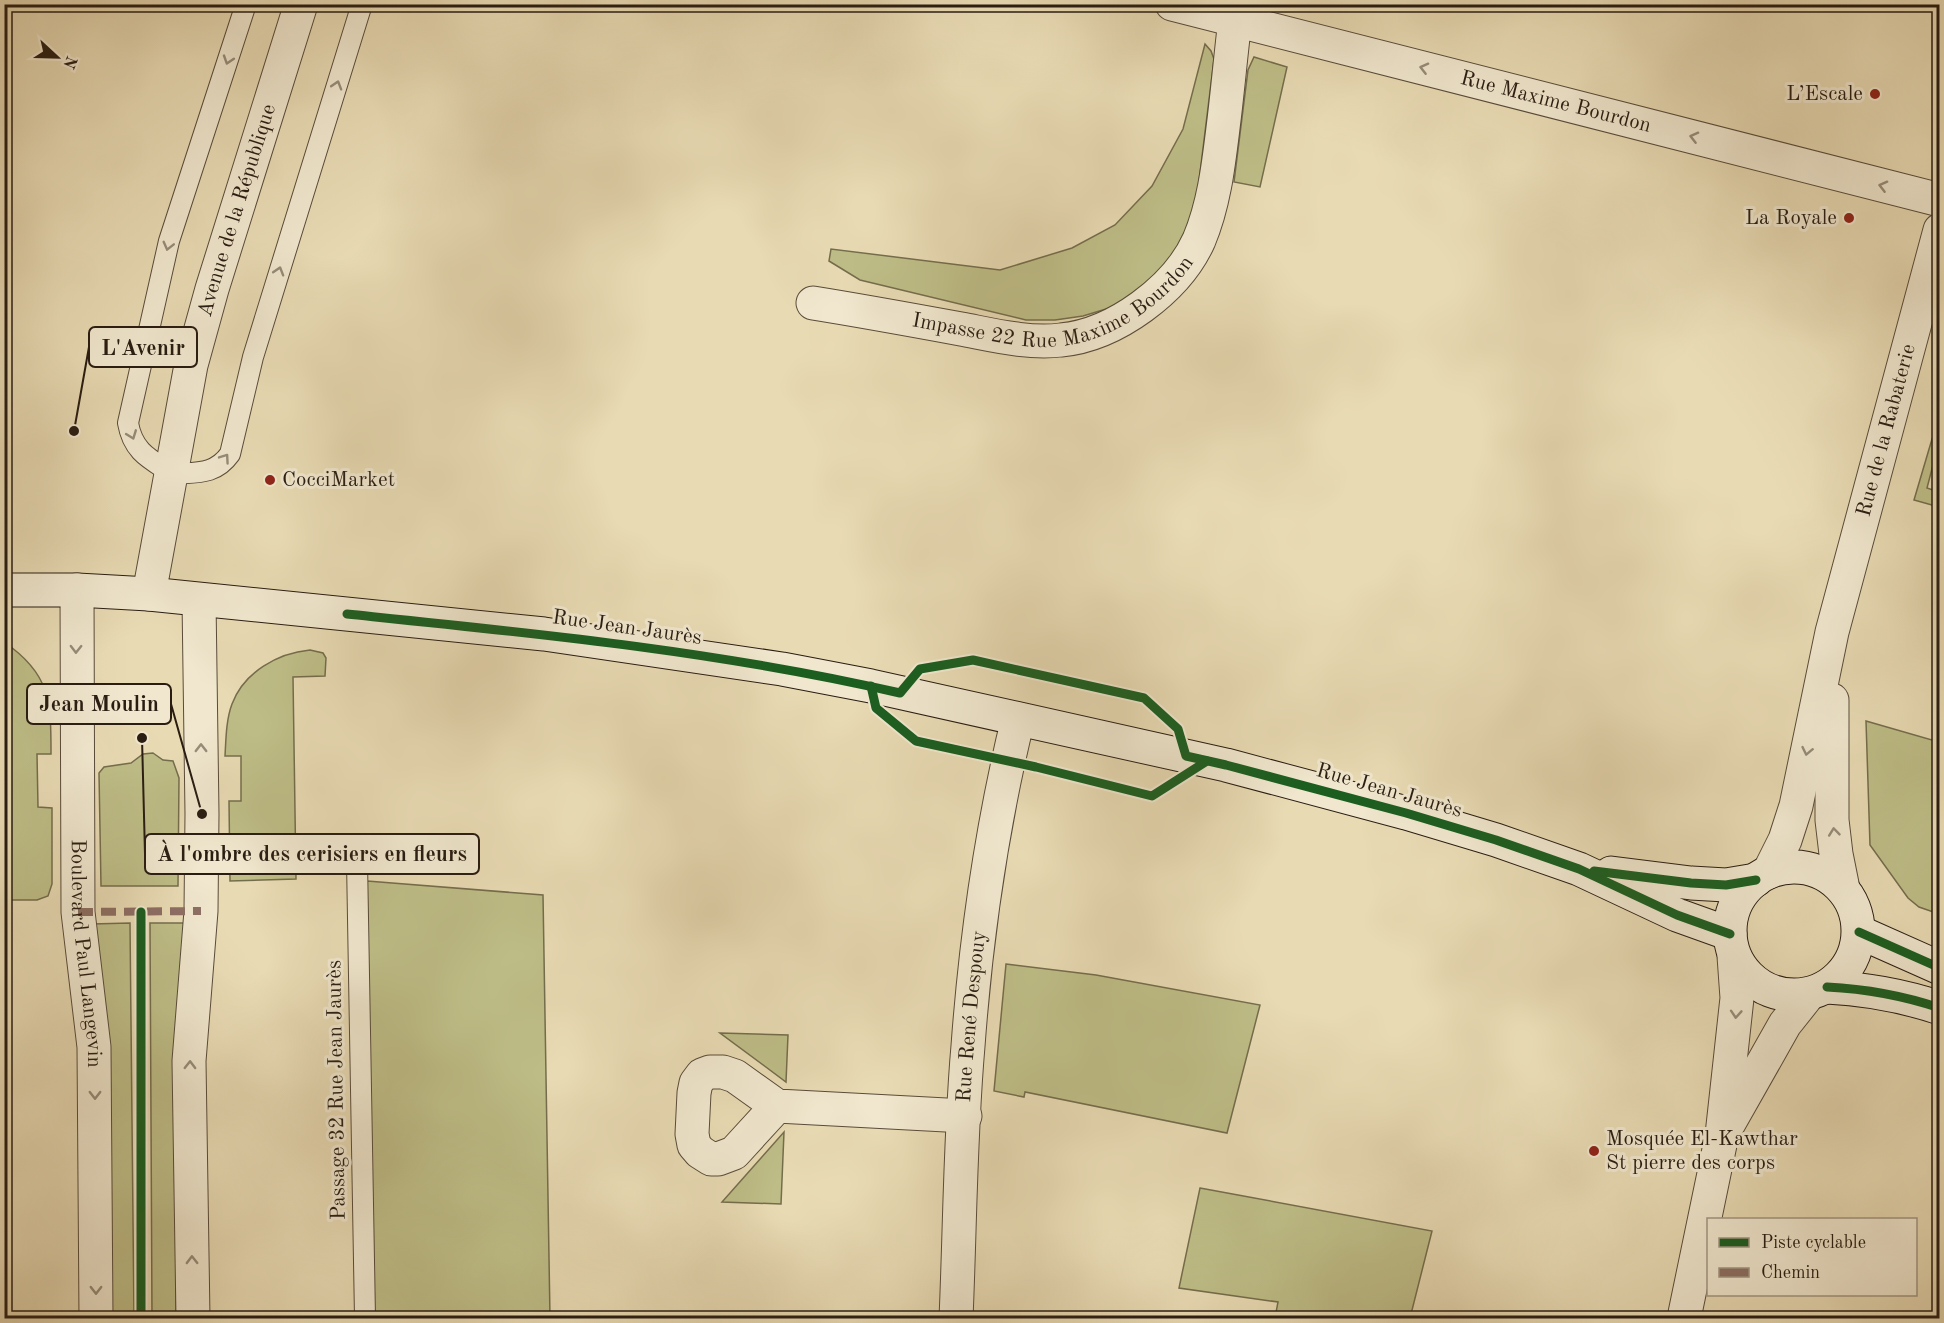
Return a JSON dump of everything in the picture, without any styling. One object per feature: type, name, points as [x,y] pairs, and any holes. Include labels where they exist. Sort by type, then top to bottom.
[{"type":"street","name":"Avenue de la République","points":[[149,594],[173,474],[191,364],[301,4]]},
{"type":"street","name":"Rue Maxime Bourdon","points":[[1173,4],[1940,200]]},
{"type":"street","name":"Impasse 22 Rue Maxime Bourdon","points":[[813,303],[1018,339],[1061,340],[1093,332],[1143,306],[1163,290],[1183,267],[1198,241],[1208,212],[1218,174],[1235,20]]},
{"type":"street","name":"Rue de la Rabaterie","points":[[1762,876],[1785,840],[1796,806],[1832,632],[1940,230]]},
{"type":"street","name":"Rue Jean Jaurès","points":[[4,590],[77,590],[149,594],[544,634],[849,682],[1226,765],[1496,840],[1580,869]]},
{"type":"street","name":"Boulevard Paul Langevin","points":[[77,590],[78,912],[94,1047],[96,1318]]},
{"type":"street","points":[[193,1318],[189,1061],[201,911],[199,600]]},
{"type":"street","name":"Rue de la Rabaterie","points":[[1832,632],[1832,820],[1843,889]]},
{"type":"street","name":"Rue René Despouy","points":[[956,1318],[967,1049],[976,961],[1004,780],[1018,719]]},
{"type":"street","points":[[1580,869],[1691,884],[1726,885],[1762,876],[1785,867],[1801,866],[1817,870],[1831,878],[1843,889],[1855,910],[1859,932],[1855,954],[1844,972],[1818,991],[1785,1024],[1722,1135]]},
{"type":"street","points":[[1580,869],[1677,915],[1732,945],[1746,975],[1764,989],[1786,995],[1868,989],[1940,1008]]},
{"type":"street","points":[[1684,1318],[1722,1135],[1737,998],[1732,945],[1732,914],[1741,895],[1762,876]]},
{"type":"street","points":[[1859,932],[1940,968]]},
{"type":"street","points":[[777,1106],[965,1116]]},
{"type":"lane","points":[[246,4],[169,241],[128,423],[131,439],[145,455],[173,474],[213,470],[223,464],[230,454],[253,357],[362,4]]},
{"type":"lane","name":"Passage 32 Rue Jean Jaurès","points":[[357,861],[365,1318]]},
{"type":"shaded area","points":[[1205,44],[1214,59],[1197,197],[1186,233],[1169,263],[1143,288],[1116,306],[1083,316],[1055,320],[1026,320],[860,280],[829,261],[831,249],[1000,270],[1072,248],[1115,225],[1152,186],[1183,129]]},
{"type":"shaded area","points":[[1254,57],[1287,67],[1260,187],[1234,182],[1248,70]]},
{"type":"shaded area","points":[[1932,439],[1939,442],[1927,488],[1939,492],[1939,507],[1914,500]]},
{"type":"shaded area","points":[[4,642],[20,654],[40,678],[49,704],[51,754],[37,754],[38,807],[52,808],[52,884],[48,896],[37,900],[5,900]]},
{"type":"shaded area","points":[[310,650],[323,653],[326,658],[325,676],[293,677],[296,879],[230,881],[229,801],[241,801],[241,756],[225,756],[227,723],[232,704],[245,682],[264,666],[286,655]]},
{"type":"shaded area","points":[[1866,721],[1939,742],[1939,914],[1919,907],[1908,898],[1870,845]]},
{"type":"shaded area","points":[[153,753],[163,760],[173,761],[179,778],[178,886],[101,886],[99,773],[104,767],[131,763],[143,754]]},
{"type":"shaded area","points":[[367,881],[543,895],[550,1318],[374,1318]]},
{"type":"shaded area","points":[[130,923],[134,1318],[109,1318],[92,924]]},
{"type":"shaded area","points":[[150,923],[188,923],[176,1080],[176,1318],[152,1318]]},
{"type":"shaded area","points":[[1006,964],[1096,975],[1260,1005],[1227,1133],[1025,1092],[1024,1097],[994,1091]]},
{"type":"shaded area","points":[[720,1033],[788,1035],[786,1082]]},
{"type":"shaded area","points":[[784,1132],[781,1204],[722,1202]]},
{"type":"shaded area","points":[[1200,1188],[1432,1231],[1410,1318],[1275,1318],[1278,1302],[1179,1288]]},
{"type":"marked path","points":[[78,912],[201,911]]},
{"type":"cycle path","points":[[347,614],[625,645],[832,678],[900,693],[920,669],[973,660],[1144,698],[1178,729],[1186,756],[1406,813],[1496,840],[1579,869],[1677,915],[1730,934]]},
{"type":"cycle path","points":[[871,686],[876,708],[916,741],[1036,767],[1152,796],[1207,761]]},
{"type":"cycle path","points":[[1594,871],[1726,885],[1756,880]]},
{"type":"cycle path","points":[[141,912],[141,1318]]},
{"type":"cycle path","points":[[1859,932],[1940,968]]},
{"type":"cycle path","points":[[1827,987],[1884,993],[1940,1008]]},
{"type":"place","name":"L’Escale","points":[[1875,94]]},
{"type":"place","name":"La Royale","points":[[1849,218]]},
{"type":"place","name":"L'Avenir","points":[[74,431]]},
{"type":"place","name":"CocciMarket","points":[[270,480]]},
{"type":"place","name":"À l'ombre des cerisiers en fleurs","points":[[142,738]]},
{"type":"place","name":"Jean Moulin","points":[[202,814]]},
{"type":"place","name":"Mosquée El-Kawthar St pierre des corps","points":[[1594,1151]]}]
